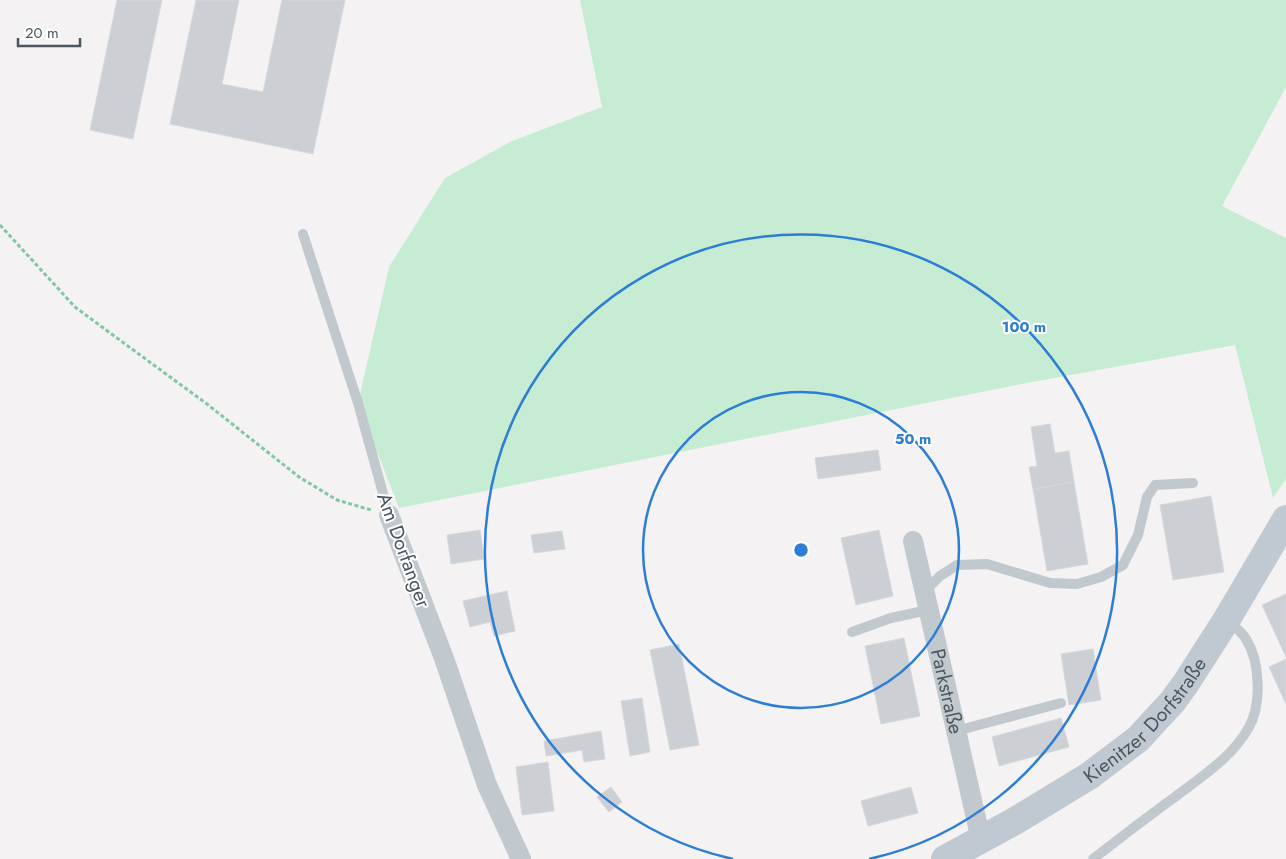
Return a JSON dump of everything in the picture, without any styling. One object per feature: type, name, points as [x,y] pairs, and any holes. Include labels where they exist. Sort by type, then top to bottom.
[{"type":"street","name":"Am Dorfanger","points":[[388,514],[445,660],[487,785],[521,859]]},
{"type":"street","name":"Kienitzer Dorfstraße","points":[[944,859],[981,840],[1089,776],[1138,738],[1173,701],[1196,668],[1286,519]]},
{"type":"street","name":"Parkstraße","points":[[913,541],[981,840]]},
{"type":"lane","name":"Am Dorfanger","points":[[303,234],[358,403],[388,514]]},
{"type":"lane","points":[[852,632],[891,618],[926,601],[940,576],[957,564],[987,564],[1050,583],[1077,584],[1101,577],[1123,565],[1138,535],[1146,498],[1155,485],[1193,483]]},
{"type":"lane","points":[[1093,859],[1208,772],[1233,749],[1249,728],[1258,702],[1254,661],[1245,637],[1227,619]]},
{"type":"lane","points":[[956,731],[1061,703]]},
{"type":"path","points":[[0,224],[75,307],[207,404],[299,478],[337,500],[388,514]]},
{"type":"green space","points":[[580,0],[1286,0],[1286,87],[1222,206],[1286,238],[1286,479],[1273,498],[1235,345],[1027,383],[399,508],[358,403],[389,267],[445,178],[512,141],[602,107]]},
{"type":"building","points":[[117,0],[162,0],[133,139],[90,130]]},
{"type":"building","points":[[196,0],[239,0],[222,84],[263,92],[282,0],[345,0],[313,154],[170,124]]},
{"type":"building","points":[[1050,424],[1055,453],[1069,451],[1074,482],[1033,489],[1029,467],[1037,466],[1031,427]]},
{"type":"building","points":[[878,450],[881,470],[818,479],[815,458]]},
{"type":"building","points":[[1074,482],[1088,564],[1047,571],[1033,489]]},
{"type":"building","points":[[1211,496],[1224,572],[1173,580],[1160,505]]},
{"type":"building","points":[[480,530],[484,559],[451,564],[447,535]]},
{"type":"building","points":[[879,530],[893,596],[856,605],[841,538]]},
{"type":"building","points":[[562,531],[565,549],[534,553],[531,535]]},
{"type":"building","points":[[507,591],[515,631],[494,636],[490,622],[470,627],[463,601]]},
{"type":"building","points":[[1286,594],[1286,657],[1262,605]]},
{"type":"building","points":[[904,638],[920,716],[881,724],[865,646]]},
{"type":"building","points":[[679,644],[699,745],[670,750],[650,650]]},
{"type":"building","points":[[1093,649],[1101,700],[1069,705],[1061,654]]},
{"type":"building","points":[[1286,659],[1286,704],[1269,667]]},
{"type":"building","points":[[642,698],[650,752],[630,756],[621,701]]},
{"type":"building","points":[[1061,718],[1069,747],[999,766],[992,737]]},
{"type":"building","points":[[601,731],[605,759],[584,762],[582,750],[546,756],[544,741]]},
{"type":"building","points":[[548,762],[554,811],[522,815],[516,767]]},
{"type":"building","points":[[611,787],[622,802],[609,812],[597,797]]},
{"type":"building","points":[[911,787],[918,813],[868,826],[861,801]]}]
